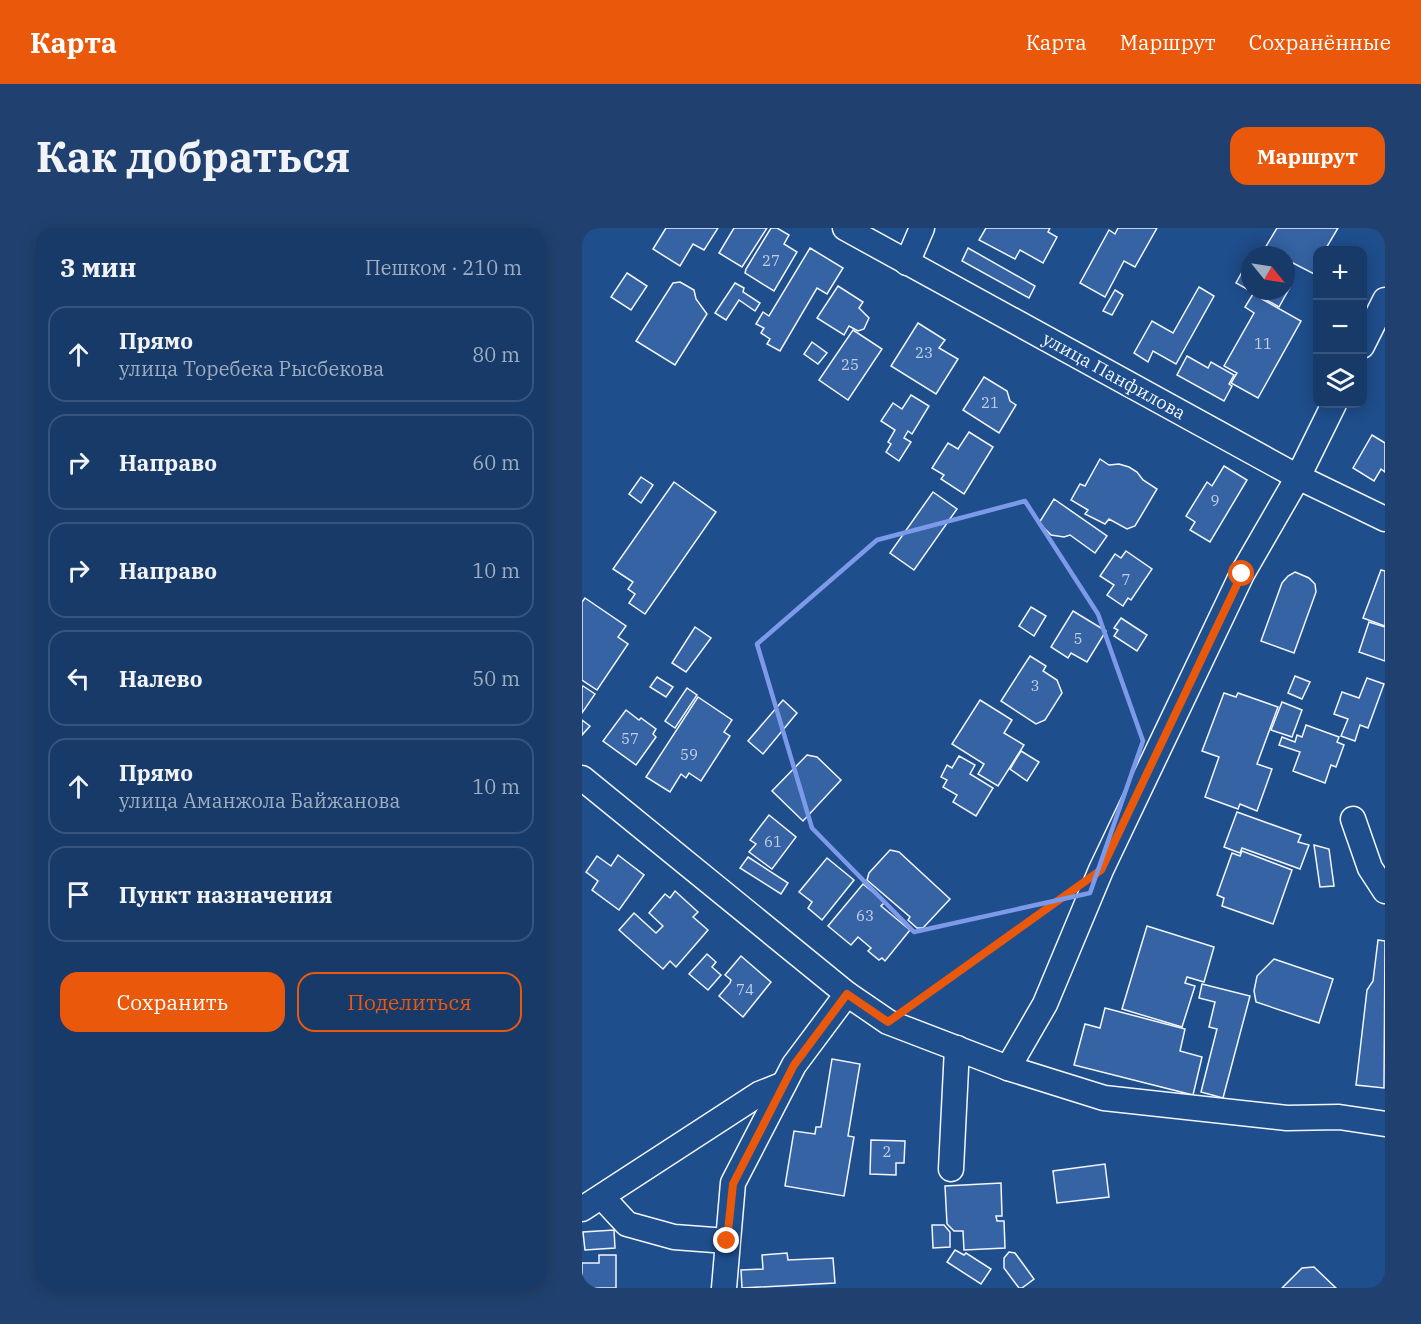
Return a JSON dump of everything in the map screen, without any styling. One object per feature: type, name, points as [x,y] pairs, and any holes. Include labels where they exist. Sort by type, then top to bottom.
[{"type":"street","name":"улица Панфилова","points":[[845,228],[1298,477],[1385,519]]},
{"type":"street","points":[[907,263],[922,228]]},
{"type":"street","points":[[1367,336],[1385,300]]},
{"type":"street","points":[[1008,1068],[1045,1004],[1101,870],[1242,574],[1298,477],[1332,408]]},
{"type":"street","points":[[582,778],[847,994],[888,1022],[1008,1068],[1104,1098],[1287,1118],[1339,1117],[1385,1124]]},
{"type":"street","points":[[1353,819],[1370,868],[1385,891]]},
{"type":"street","points":[[724,1288],[733,1184],[794,1065],[847,994]]},
{"type":"street","points":[[951,1169],[957,1048]]},
{"type":"street","points":[[727,1241],[674,1237],[627,1224],[592,1203],[759,1094],[784,1084]]},
{"type":"path","points":[[888,1022],[1062,898]]},
{"type":"highlighted area","points":[[1025,501],[1098,614],[1143,741],[1090,893],[914,932],[812,828],[757,644],[877,540]]},
{"type":"building","points":[[666,228],[718,228],[704,250],[693,244],[680,266],[653,249]]},
{"type":"building","points":[[734,228],[767,228],[742,267],[719,253]]},
{"type":"building","points":[[771,228],[777,228],[789,235],[784,244],[797,252],[774,291],[745,273]]},
{"type":"building","points":[[986,228],[1050,228],[1048,232],[1057,237],[1043,263],[1020,250],[1015,259],[979,240]]},
{"type":"building","points":[[1118,228],[1157,228],[1135,267],[1124,261],[1105,297],[1080,283],[1109,230],[1115,234]]},
{"type":"building","points":[[1277,228],[1338,228],[1327,246],[1313,246],[1313,273],[1295,264],[1295,246],[1266,246]]},
{"type":"building","points":[[810,248],[843,268],[827,294],[817,288],[780,351],[767,344],[770,339],[761,333],[764,328],[756,324],[763,312],[769,316]]},
{"type":"building","points":[[968,248],[1035,286],[1029,298],[962,261]]},
{"type":"building","points":[[627,273],[647,286],[631,310],[611,297]]},
{"type":"building","points":[[1241,274],[1241,286],[1236,283]]},
{"type":"building","points":[[680,282],[694,290],[696,299],[707,314],[675,365],[636,341],[673,283]]},
{"type":"building","points":[[735,283],[744,288],[743,292],[760,303],[755,311],[739,300],[726,320],[715,313]]},
{"type":"building","points":[[838,286],[863,302],[859,308],[869,318],[864,329],[858,331],[849,326],[844,335],[817,318]]},
{"type":"building","points":[[1199,287],[1214,296],[1176,364],[1153,351],[1148,362],[1134,353],[1152,321],[1173,333]]},
{"type":"building","points":[[1115,290],[1123,295],[1112,315],[1103,311]]},
{"type":"building","points":[[1249,300],[1264,300],[1301,321],[1258,398],[1231,383],[1237,373],[1224,366],[1254,313],[1245,307]]},
{"type":"building","points":[[1266,300],[1283,300],[1279,307]]},
{"type":"building","points":[[918,323],[945,340],[939,348],[958,359],[936,394],[891,366]]},
{"type":"building","points":[[853,330],[882,349],[848,400],[819,380]]},
{"type":"building","points":[[812,342],[827,353],[818,364],[804,354]]},
{"type":"building","points":[[1187,356],[1208,368],[1211,362],[1234,375],[1229,384],[1232,386],[1224,401],[1177,375]]},
{"type":"building","points":[[984,377],[1007,391],[1010,401],[1016,405],[999,433],[963,410]]},
{"type":"building","points":[[911,395],[929,406],[912,434],[908,431],[904,438],[911,442],[899,461],[886,452],[891,444],[888,442],[895,430],[881,421],[893,403],[902,409]]},
{"type":"building","points":[[969,432],[993,447],[964,494],[941,479],[944,475],[932,468],[948,443],[958,449]]},
{"type":"building","points":[[1372,435],[1385,443],[1385,472],[1381,469],[1374,481],[1353,468]]},
{"type":"building","points":[[1100,459],[1109,465],[1119,464],[1129,467],[1157,489],[1135,526],[1127,529],[1109,519],[1105,524],[1085,514],[1088,510],[1071,500],[1080,484],[1085,486]]},
{"type":"building","points":[[1224,466],[1247,480],[1210,542],[1190,530],[1195,522],[1186,516],[1207,482],[1212,486]]},
{"type":"building","points":[[641,477],[653,485],[641,503],[629,494]]},
{"type":"building","points":[[674,482],[716,512],[645,614],[629,603],[635,594],[628,589],[633,582],[613,569]]},
{"type":"building","points":[[933,492],[957,509],[914,570],[890,553]]},
{"type":"building","points":[[1054,499],[1107,536],[1095,553],[1070,535],[1064,537],[1051,535],[1039,523]]},
{"type":"building","points":[[1126,551],[1152,569],[1131,600],[1128,598],[1123,606],[1107,595],[1114,585],[1100,576],[1115,554],[1121,558]]},
{"type":"building","points":[[1381,570],[1385,571],[1385,626],[1363,618]]},
{"type":"building","points":[[1295,572],[1309,578],[1315,584],[1316,592],[1294,653],[1261,641],[1282,583]]},
{"type":"building","points":[[585,598],[626,626],[618,637],[628,644],[597,690],[582,680],[582,602]]},
{"type":"building","points":[[1031,607],[1046,616],[1034,636],[1019,626]]},
{"type":"building","points":[[1073,611],[1106,631],[1087,662],[1071,653],[1068,658],[1051,647]]},
{"type":"building","points":[[1121,618],[1147,635],[1137,651],[1114,636],[1118,630],[1114,628]]},
{"type":"building","points":[[1369,622],[1385,627],[1385,661],[1359,652]]},
{"type":"building","points":[[695,627],[711,638],[686,672],[672,663]]},
{"type":"building","points":[[1030,656],[1046,666],[1043,671],[1057,680],[1062,693],[1045,720],[1036,724],[1001,701]]},
{"type":"building","points":[[1295,676],[1310,682],[1302,699],[1288,693]]},
{"type":"building","points":[[657,677],[673,687],[666,697],[650,687]]},
{"type":"building","points":[[1367,678],[1384,684],[1368,728],[1360,725],[1355,741],[1341,736],[1348,719],[1334,714],[1342,692],[1359,698]]},
{"type":"building","points":[[583,686],[595,694],[582,713],[582,688]]},
{"type":"building","points":[[687,688],[697,695],[675,728],[665,721]]},
{"type":"building","points":[[1224,693],[1236,697],[1238,693],[1278,707],[1257,764],[1272,769],[1257,811],[1240,804],[1238,809],[1205,797],[1219,757],[1202,751]]},
{"type":"building","points":[[698,697],[732,720],[724,732],[730,736],[701,781],[689,773],[686,778],[681,774],[670,792],[646,777]]},
{"type":"building","points":[[783,700],[797,713],[763,754],[748,741]]},
{"type":"building","points":[[980,700],[1012,720],[1004,733],[1024,745],[998,786],[978,774],[984,764],[952,744]]},
{"type":"building","points":[[1282,702],[1302,710],[1292,737],[1271,730]]},
{"type":"building","points":[[626,710],[656,729],[653,734],[656,737],[636,765],[603,741]]},
{"type":"building","points":[[582,720],[590,726],[582,735]]},
{"type":"building","points":[[1306,725],[1339,737],[1337,742],[1344,745],[1336,767],[1331,765],[1325,783],[1293,771],[1300,752],[1279,745],[1282,737],[1295,742],[1297,735],[1302,737]]},
{"type":"building","points":[[1021,751],[1039,762],[1027,781],[1010,769]]},
{"type":"building","points":[[807,755],[817,757],[841,780],[803,821],[772,791]]},
{"type":"building","points":[[959,756],[975,765],[970,774],[993,788],[976,816],[953,802],[957,795],[943,787],[947,780],[941,777],[947,765],[952,768]]},
{"type":"building","points":[[1237,812],[1301,835],[1298,842],[1309,845],[1300,869],[1242,848],[1240,853],[1224,847]]},
{"type":"building","points":[[769,815],[796,837],[772,869],[749,852],[756,844],[750,840]]},
{"type":"building","points":[[1314,845],[1329,849],[1334,886],[1320,887]]},
{"type":"building","points":[[890,850],[899,852],[950,899],[923,928],[917,928],[908,920],[910,917],[867,880],[869,873]]},
{"type":"building","points":[[1242,851],[1292,870],[1273,924],[1222,906],[1224,898],[1217,895],[1232,853],[1240,856]]},
{"type":"building","points":[[618,855],[644,875],[619,910],[592,890],[598,881],[586,872],[597,856],[611,866]]},
{"type":"building","points":[[748,857],[788,883],[781,894],[740,868]]},
{"type":"building","points":[[827,858],[854,880],[822,920],[808,908],[812,902],[799,892]]},
{"type":"building","points":[[863,884],[885,902],[881,906],[910,930],[885,961],[882,958],[879,960],[868,951],[871,948],[858,937],[851,945],[828,926]]},
{"type":"building","points":[[675,891],[698,912],[693,917],[708,930],[676,967],[670,961],[663,969],[619,930],[634,913],[656,933],[663,926],[649,913],[665,894],[670,898]]},
{"type":"building","points":[[1147,926],[1214,947],[1204,982],[1187,977],[1185,983],[1195,986],[1182,1027],[1122,1009]]},
{"type":"building","points":[[1378,940],[1385,941],[1384,1088],[1356,1085],[1367,990],[1373,981]]},
{"type":"building","points":[[707,954],[716,962],[712,967],[721,975],[708,990],[689,974]]},
{"type":"building","points":[[741,956],[771,982],[743,1017],[719,996],[731,980],[725,975]]},
{"type":"building","points":[[1274,959],[1333,979],[1319,1023],[1256,1002],[1254,991],[1257,976]]},
{"type":"building","points":[[1202,984],[1250,996],[1223,1098],[1201,1092],[1217,1029],[1209,1027],[1215,1002],[1199,998]]},
{"type":"building","points":[[1105,1008],[1185,1029],[1180,1051],[1202,1057],[1193,1095],[1074,1065],[1085,1024],[1100,1028]]},
{"type":"building","points":[[832,1059],[860,1064],[848,1136],[854,1137],[844,1196],[785,1186],[794,1131],[815,1134],[816,1127],[821,1127]]},
{"type":"building","points":[[871,1140],[905,1141],[904,1163],[896,1163],[896,1175],[870,1174]]},
{"type":"building","points":[[1105,1164],[1109,1197],[1057,1203],[1053,1171]]},
{"type":"building","points":[[1001,1183],[1002,1216],[996,1216],[997,1221],[1004,1221],[1005,1248],[964,1250],[963,1231],[954,1231],[947,1224],[945,1186]]},
{"type":"building","points":[[932,1225],[944,1225],[950,1232],[950,1247],[933,1248]]},
{"type":"building","points":[[614,1230],[615,1248],[585,1250],[583,1232]]},
{"type":"building","points":[[955,1250],[964,1255],[966,1253],[991,1269],[981,1284],[947,1262]]},
{"type":"building","points":[[1009,1252],[1015,1253],[1034,1279],[1022,1288],[1019,1288],[1004,1268],[1004,1258]]},
{"type":"building","points":[[787,1253],[788,1260],[833,1258],[835,1283],[742,1288],[741,1270],[763,1269],[762,1255]]},
{"type":"building","points":[[599,1255],[616,1255],[616,1288],[582,1288],[582,1263],[599,1263]]},
{"type":"building","points":[[1314,1267],[1336,1288],[1282,1288],[1302,1268]]},
{"type":"route","points":[[727,1241],[733,1184],[794,1065],[847,994],[888,1022],[1101,870],[1242,574]]}]
